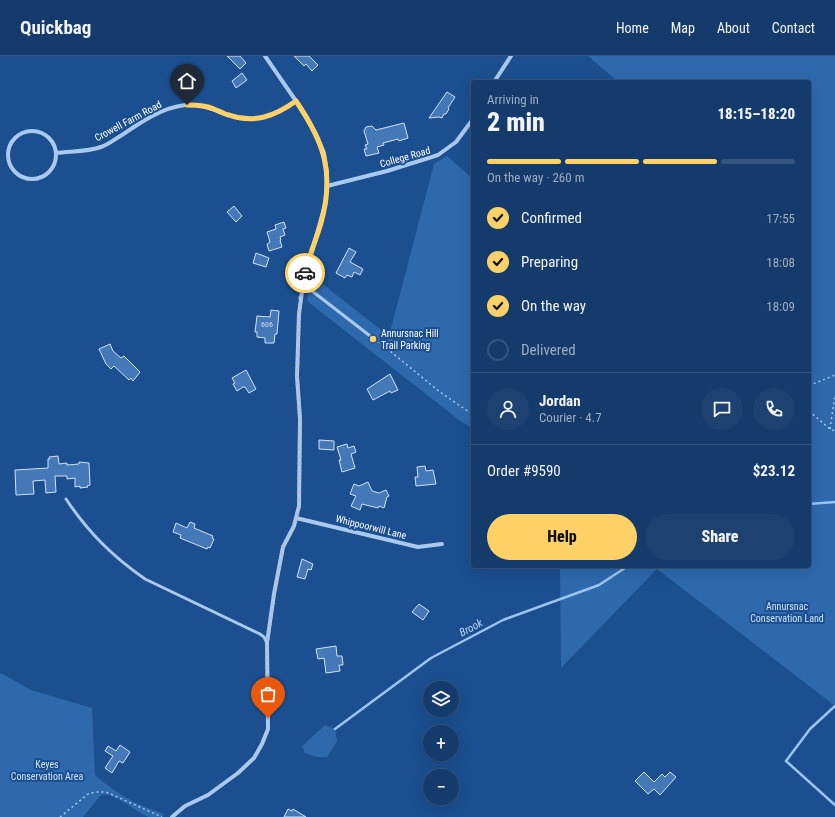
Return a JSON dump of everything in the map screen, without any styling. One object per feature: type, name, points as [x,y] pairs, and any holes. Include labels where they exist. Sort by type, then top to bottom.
[{"type":"street","points":[[172,817],[185,806],[208,795],[233,778],[254,758],[262,744],[268,729],[267,643],[274,594],[283,547],[294,526],[299,506],[300,419],[297,376],[299,314],[303,284],[326,201],[327,173],[324,153],[316,134],[296,101],[265,56]]},
{"type":"street","points":[[495,80],[511,56]]},
{"type":"street","name":"Crowell Farm Road","points":[[56,153],[101,147],[154,115],[172,107],[187,105],[202,106],[241,119],[252,120],[273,115],[296,101]]},
{"type":"street","name":"College Road","points":[[327,186],[387,171],[438,155],[456,142],[471,122]]},
{"type":"street","points":[[28,131],[41,132],[48,137],[54,144],[56,153],[55,162],[51,169],[44,175],[36,178],[27,178],[16,172],[11,165],[8,156],[9,148],[13,140],[20,134],[28,131]]},
{"type":"street","name":"Whippoorwill Lane","points":[[296,518],[418,547],[442,544]]},
{"type":"lane","points":[[303,284],[374,339]]},
{"type":"lane","points":[[66,499],[92,534],[132,570],[145,579],[260,634],[264,637],[267,643]]},
{"type":"path","points":[[374,339],[440,392],[471,412]]},
{"type":"path","points":[[811,384],[835,375]]},
{"type":"path","points":[[830,429],[835,395]]},
{"type":"path","points":[[811,413],[830,429],[835,431]]},
{"type":"path","points":[[60,817],[88,794],[95,792],[106,792],[112,794],[162,817]]},
{"type":"green space","name":"Annursnac Conservation Land","points":[[588,56],[835,56],[835,706],[657,569],[561,668],[560,568],[811,568],[811,80],[616,80]]},
{"type":"green space","points":[[447,156],[471,177],[471,428],[459,420],[307,301],[311,275],[389,336],[434,164]]},
{"type":"green space","name":"Keyes Conservation Area","points":[[1,673],[31,690],[92,708],[95,775],[111,788],[127,798],[164,814],[162,817],[149,817],[112,796],[101,795],[83,817],[0,817]]},
{"type":"green space","points":[[325,725],[335,729],[337,741],[327,757],[317,757],[305,753],[302,746]]},
{"type":"building","points":[[227,56],[240,56],[246,63],[240,69]]},
{"type":"building","points":[[294,56],[309,56],[318,65],[312,71],[306,64],[304,66]]},
{"type":"building","points":[[242,73],[247,80],[236,88],[232,81]]},
{"type":"building","points":[[447,92],[455,97],[446,114],[444,114],[442,118],[429,118]]},
{"type":"building","points":[[404,123],[408,138],[383,143],[384,145],[377,147],[379,153],[366,156],[364,149],[367,149],[365,145],[368,144],[364,131],[366,127],[372,126],[376,130]]},
{"type":"building","points":[[234,206],[242,216],[236,222],[227,212]]},
{"type":"building","points":[[284,222],[286,228],[283,229],[285,235],[280,237],[282,247],[269,251],[267,244],[270,242],[267,232],[276,229],[275,225]]},
{"type":"building","points":[[349,248],[356,252],[350,262],[363,269],[360,275],[354,272],[352,277],[347,275],[345,278],[336,273]]},
{"type":"building","points":[[256,253],[269,258],[266,267],[253,263]]},
{"type":"building","points":[[271,310],[279,311],[277,334],[275,334],[274,343],[265,343],[265,338],[257,337],[257,332],[255,332],[257,316],[270,317]]},
{"type":"building","points":[[110,344],[113,351],[121,358],[124,356],[140,372],[133,381],[131,378],[129,380],[114,366],[111,369],[106,364],[99,349]]},
{"type":"building","points":[[246,370],[256,389],[249,393],[245,387],[237,391],[233,384],[235,383],[232,378]]},
{"type":"building","points":[[390,374],[398,390],[391,393],[390,391],[373,400],[367,389]]},
{"type":"building","points":[[319,440],[334,441],[334,450],[319,449]]},
{"type":"building","points":[[347,444],[348,448],[354,446],[356,452],[351,454],[355,468],[342,472],[339,460],[341,460],[337,447]]},
{"type":"building","points":[[58,456],[59,464],[79,464],[79,462],[89,463],[90,485],[87,486],[88,487],[75,487],[75,478],[67,479],[67,476],[55,476],[56,492],[46,493],[45,480],[33,481],[34,494],[16,495],[15,470],[48,468],[49,457]]},
{"type":"building","points":[[425,466],[426,471],[433,470],[436,484],[416,486],[415,477],[418,477],[417,467]]},
{"type":"building","points":[[368,482],[372,491],[379,493],[386,490],[389,496],[387,497],[384,508],[362,504],[360,510],[351,506],[356,496],[350,494],[354,484],[359,486]]},
{"type":"building","points":[[190,522],[195,524],[194,528],[213,536],[212,538],[214,539],[210,548],[208,547],[207,549],[180,538],[181,535],[173,532],[176,523],[187,528]]},
{"type":"building","points":[[302,559],[313,564],[311,570],[308,569],[305,579],[297,577]]},
{"type":"building","points":[[419,604],[429,611],[423,620],[412,612]]},
{"type":"building","points":[[336,646],[337,656],[342,656],[343,665],[339,665],[340,671],[326,673],[324,658],[318,659],[316,649]]},
{"type":"building","points":[[120,745],[130,752],[123,763],[119,761],[112,773],[105,768],[113,756],[105,751],[108,746],[116,751]]},
{"type":"building","points":[[644,772],[654,782],[662,774],[665,777],[670,772],[676,777],[660,795],[654,789],[648,794],[635,781]]},
{"type":"building","points":[[288,809],[292,811],[293,809],[306,817],[284,817]]},
{"type":"waterway","name":"Brook","points":[[811,504],[835,502]]},
{"type":"waterway","name":"Brook","points":[[335,729],[431,658],[503,620],[599,585],[625,568]]},
{"type":"waterway","points":[[835,706],[810,729],[786,761],[835,805]]},
{"type":"way so far","points":[[268,718],[269,680],[267,643],[274,594],[283,547],[294,526],[299,506],[300,419],[297,376],[299,314],[301,289],[305,273]]},
{"type":"place","name":"Annursnac Hill Trail Parking","points":[[373,339]]},
{"type":"route","points":[[187,105],[202,106],[241,119],[252,120],[273,115],[296,101],[316,134],[324,153],[327,173],[326,201],[305,273]]}]
